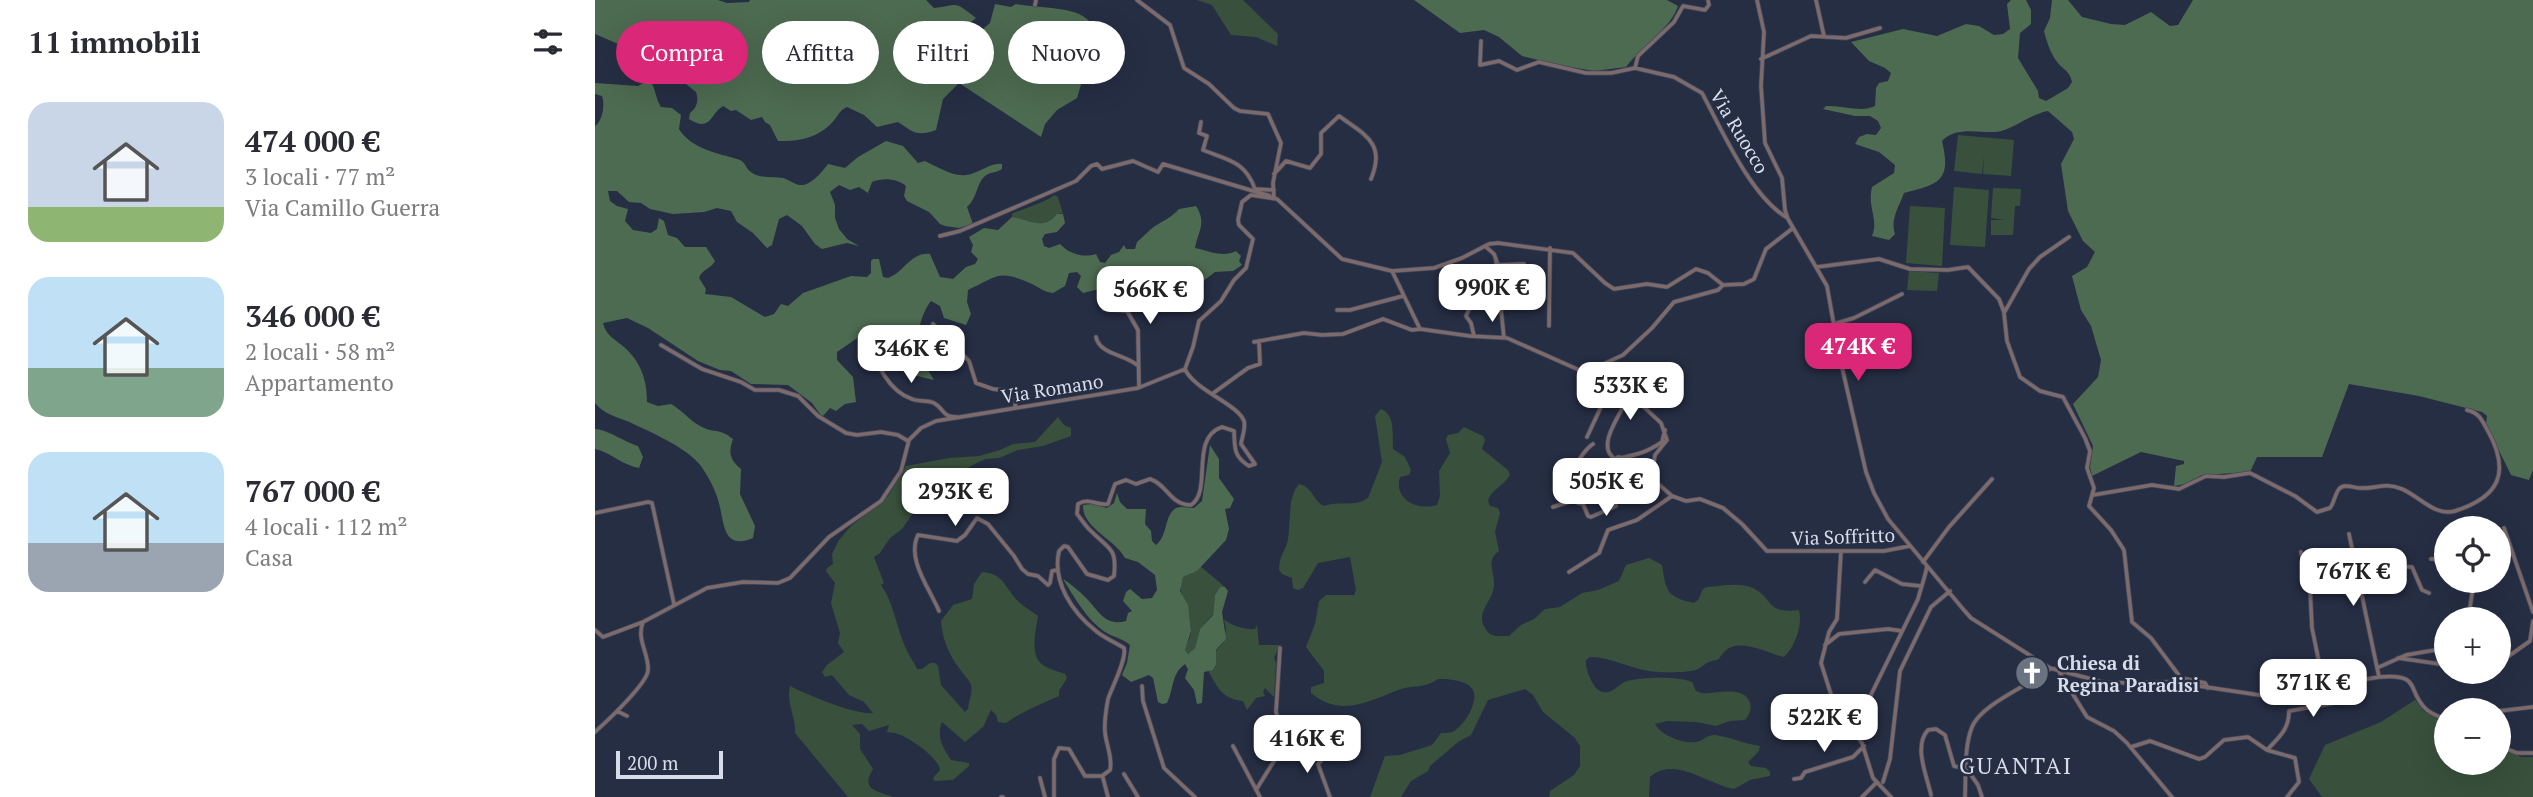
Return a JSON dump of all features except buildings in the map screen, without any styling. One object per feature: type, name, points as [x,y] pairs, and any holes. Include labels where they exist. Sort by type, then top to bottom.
[{"type":"street","points":[[1137,0],[1170,25],[1184,68],[1209,84],[1234,108],[1268,114],[1281,143],[1274,174],[1273,197]]},
{"type":"street","points":[[1635,68],[1638,56],[1674,22],[1683,6],[1705,10],[1709,5],[1708,0]]},
{"type":"street","points":[[1756,0],[1764,32],[1761,59],[1765,143],[1782,177],[1788,219],[1827,286],[1839,354],[1866,472],[1888,519],[1971,618],[2050,668],[2106,683],[2172,682],[2266,696],[2379,677],[2397,677],[2411,683],[2426,709],[2434,713]]},
{"type":"street","points":[[1816,0],[1824,36]]},
{"type":"street","points":[[1761,59],[1802,39],[1824,36],[1846,38],[1880,28]]},
{"type":"street","name":"Via Ruocco","points":[[1481,41],[1480,65],[1499,61],[1517,70],[1539,62],[1586,73],[1611,73],[1635,68],[1674,77],[1702,93],[1739,162],[1771,204],[1788,219]]},
{"type":"street","points":[[1274,174],[1286,161],[1310,168],[1321,154],[1321,133],[1339,116],[1371,139],[1374,145],[1375,168],[1371,179]]},
{"type":"street","points":[[1201,122],[1199,133],[1207,136],[1203,150],[1241,165],[1251,177],[1255,189],[1274,190]]},
{"type":"street","points":[[940,236],[964,229],[1076,181],[1091,166],[1097,164],[1102,169],[1133,161],[1159,172],[1163,164],[1273,197],[1282,202],[1305,227],[1342,259],[1392,271],[1434,268],[1498,243],[1550,248],[1578,255],[1614,289],[1647,285],[1667,287],[1696,269],[1723,285],[1744,284],[1754,279],[1766,249],[1793,228]]},
{"type":"street","points":[[1054,797],[1055,760],[1059,748],[1069,749],[1086,777],[1102,776],[1110,770],[1112,761],[1105,733],[1106,710],[1113,684],[1126,655],[1124,648],[1096,631],[1076,610],[1061,584],[1057,570],[1059,551],[1065,546],[1087,574],[1112,579],[1115,571],[1114,552],[1077,514],[1078,504],[1089,500],[1102,505],[1108,504],[1115,484],[1126,480],[1136,484],[1150,479],[1158,482],[1176,502],[1191,505],[1197,498],[1206,442],[1209,434],[1217,428],[1227,426],[1232,429],[1236,455],[1242,461],[1254,465],[1255,462],[1241,444],[1244,423],[1242,418],[1194,381],[1185,369],[1201,317],[1221,301],[1248,261],[1252,239],[1239,225],[1242,202],[1251,195],[1273,197]]},
{"type":"street","points":[[2004,313],[2029,269],[2040,257],[2069,237]]},
{"type":"street","points":[[1485,246],[1494,254],[1496,261],[1504,338]]},
{"type":"street","points":[[1549,326],[1550,248]]},
{"type":"street","points":[[1817,267],[1879,260],[1910,269],[1948,270],[1968,267],[1999,299],[2004,313],[2007,341],[2019,377],[2040,391],[2063,397],[2081,430],[2090,452],[2087,468],[2093,482],[2093,495],[2089,506],[2111,530],[2125,553],[2132,622],[2151,638],[2181,678],[2203,682],[2208,688]]},
{"type":"street","points":[[1496,261],[1498,265],[1524,264]]},
{"type":"street","points":[[1392,271],[1420,329]]},
{"type":"street","points":[[1605,376],[1597,367],[1623,355],[1652,328],[1674,302],[1718,290],[1723,285]]},
{"type":"street","points":[[1500,294],[1525,294]]},
{"type":"street","points":[[1834,324],[1854,318],[1902,294]]},
{"type":"street","points":[[1337,310],[1350,310],[1403,296]]},
{"type":"street","points":[[1465,302],[1471,305],[1466,316],[1474,336]]},
{"type":"street","points":[[1104,309],[1127,311],[1132,316],[1138,330],[1139,387]]},
{"type":"street","points":[[1212,394],[1248,368],[1260,364],[1256,341],[1304,332],[1343,334],[1383,319],[1412,330],[1504,338],[1586,373],[1614,379],[1657,418],[1665,430],[1667,440],[1657,452],[1652,473],[1656,482],[1672,496],[1637,520],[1608,530],[1599,553],[1569,572]]},
{"type":"street","points":[[933,324],[969,361],[976,383],[993,389],[1017,392],[1015,407]]},
{"type":"street","points":[[1836,339],[1891,334],[1891,343],[1839,354]]},
{"type":"street","points":[[1096,337],[1100,345],[1113,354],[1125,356],[1138,367]]},
{"type":"street","points":[[869,342],[883,374],[901,393],[914,400],[936,404],[947,416],[963,417]]},
{"type":"street","points":[[595,630],[603,637],[643,622],[714,586],[743,582],[778,583],[790,578],[829,537],[881,501],[893,487],[901,471],[908,441],[898,435],[881,432],[850,435],[818,416],[802,398],[779,390],[755,390],[741,382],[702,369],[661,345]]},
{"type":"street","name":"Via Romano","points":[[908,441],[913,433],[936,421],[1139,387],[1166,379],[1185,369]]},
{"type":"street","points":[[1587,437],[1614,379]]},
{"type":"street","points":[[1630,394],[1607,440],[1609,454],[1615,459],[1615,463],[1619,465],[1623,462],[1621,458],[1640,455],[1663,442],[1665,430]]},
{"type":"street","points":[[2093,495],[2152,485],[2179,489],[2201,477],[2232,477],[2245,473],[2295,496],[2317,512],[2330,508],[2339,489],[2380,485],[2402,489],[2438,510],[2450,512],[2487,496],[2501,473],[2496,445],[2480,415],[2467,410]]},
{"type":"street","points":[[1594,443],[1586,449],[1572,476],[1578,499],[1591,517],[1616,506],[1612,492]]},
{"type":"street","points":[[1553,507],[1652,473]]},
{"type":"street","points":[[1864,709],[1918,599],[1926,578],[1925,564],[1949,527],[1991,479]]},
{"type":"street","name":"Via Soffritto","points":[[1672,496],[1686,501],[1700,499],[1723,508],[1767,551],[1773,553],[1884,551],[1910,547]]},
{"type":"street","points":[[595,513],[652,503],[674,604]]},
{"type":"street","points":[[939,611],[918,566],[914,550],[918,535],[957,541],[977,518],[988,524],[1025,573],[1038,576],[1048,585],[1052,571],[1057,570]]},
{"type":"street","points":[[2349,534],[2379,677]]},
{"type":"street","points":[[2511,548],[2533,612]]},
{"type":"street","points":[[1841,551],[1837,619],[1824,646],[1821,663],[1835,707],[1864,746],[1873,778],[1891,797]]},
{"type":"street","points":[[2267,750],[2286,730],[2289,711],[2334,703],[2330,677],[2319,662],[2312,628],[2310,588],[2301,552]]},
{"type":"street","points":[[2356,564],[2412,567],[2421,590],[2430,593]]},
{"type":"street","points":[[1865,582],[1875,570],[1902,584],[1921,586]]},
{"type":"street","points":[[1883,782],[1890,759],[1901,671],[1931,607],[1950,592]]},
{"type":"street","points":[[2511,654],[2530,641],[2533,621]]},
{"type":"street","points":[[595,732],[617,711],[648,673],[641,640],[643,622]]},
{"type":"street","points":[[1824,646],[1839,634],[1888,629],[1902,631]]},
{"type":"street","points":[[1256,790],[1279,753],[1283,736],[1276,712],[1280,648]]},
{"type":"street","points":[[2377,668],[2414,652],[2434,650]]},
{"type":"street","points":[[2396,658],[2434,663]]},
{"type":"street","points":[[1965,797],[1969,736],[1975,719],[2050,668]]},
{"type":"street","points":[[2058,670],[2087,717],[2115,731],[2172,797]]},
{"type":"street","points":[[1142,686],[1143,701],[1164,768],[1195,797]]},
{"type":"street","points":[[2511,710],[2533,707]]},
{"type":"street","points":[[617,711],[627,716]]},
{"type":"street","points":[[1931,795],[1921,747],[1923,736],[1928,730],[1936,729],[1942,732],[1954,766],[1966,769],[1978,785],[1982,797]]},
{"type":"street","points":[[2131,747],[2150,741],[2199,759],[2206,757],[2224,740],[2248,737],[2267,750],[2295,758],[2298,782],[2287,797]]},
{"type":"street","points":[[1233,746],[1260,797]]},
{"type":"street","points":[[1794,779],[1801,778],[1805,772],[1853,757],[1864,746]]},
{"type":"street","points":[[2511,750],[2533,752]]},
{"type":"street","points":[[1321,761],[1318,771],[1330,797]]},
{"type":"street","points":[[1124,774],[1138,797]]},
{"type":"street","points":[[1040,778],[1045,797]]},
{"type":"street","points":[[1103,778],[1108,797]]},
{"type":"street","points":[[1862,797],[1877,782]]},
{"type":"green space","points":[[595,0],[718,0],[727,3],[750,0],[926,0],[934,8],[959,6],[976,18],[972,21],[893,21],[893,84],[958,84],[943,99],[936,130],[915,132],[898,122],[877,127],[864,115],[847,107],[817,134],[794,141],[778,141],[770,125],[762,117],[751,120],[736,110],[731,111],[723,106],[706,123],[696,123],[689,119],[697,104],[697,98],[696,92],[686,84],[748,84],[748,21],[616,21],[616,43],[595,34]]},
{"type":"green space","points":[[1197,0],[1243,0],[1278,34],[1277,46],[1256,37],[1231,35],[1212,5]]},
{"type":"green space","points":[[1414,0],[1667,0],[1678,6],[1669,22],[1626,67],[1594,71],[1522,56],[1499,37],[1484,30],[1460,33]]},
{"type":"green space","points":[[2011,0],[2026,0],[2031,10],[2031,24],[2020,33],[2018,58],[2038,91],[2039,98],[2046,101],[2068,88],[2072,82],[2053,56],[2044,31],[2050,18],[2052,0],[2068,0],[2082,17],[2111,24],[2125,25],[2151,12],[2170,26],[2178,25],[2193,0],[2533,0],[2533,470],[2529,480],[2511,475],[2486,424],[2487,416],[2482,412],[2419,396],[2349,384],[2322,457],[2257,457],[2250,472],[2202,475],[2185,484],[2174,486],[2176,466],[2184,464],[2184,461],[2141,452],[2092,476],[2090,467],[2093,446],[2073,404],[2098,377],[2101,360],[2091,326],[2081,310],[2072,276],[2087,267],[2095,252],[2083,241],[2068,211],[2061,164],[2074,139],[2072,132],[2048,111],[2002,131],[1967,131],[1948,136],[1942,141],[1945,155],[1943,173],[1934,183],[1904,193],[1894,218],[1895,234],[1889,240],[1872,236],[1874,224],[1871,194],[1872,187],[1894,173],[1895,165],[1879,152],[1855,144],[1859,137],[1876,135],[1881,128],[1878,121],[1870,116],[1855,116],[1823,109],[1826,106],[1864,109],[1875,106],[1876,88],[1879,83],[1888,81],[1891,73],[1869,61],[1851,42],[1903,29],[1937,36],[1966,24],[1979,26],[1994,35],[2003,34],[2010,29],[2007,4]]},
{"type":"green space","points":[[995,4],[1055,8],[1083,16],[1089,21],[1008,21],[1008,84],[1081,84],[1077,98],[1057,110],[1045,124],[1041,137],[961,84],[994,84],[994,21],[991,21]]},
{"type":"green space","points":[[595,83],[638,86],[652,84],[661,107],[672,108],[681,115],[679,129],[691,142],[740,160],[749,171],[758,176],[783,178],[795,184],[810,182],[828,164],[845,168],[886,141],[903,146],[918,163],[925,161],[961,175],[1002,164],[1002,169],[982,179],[967,207],[973,224],[959,228],[940,224],[929,212],[907,201],[904,196],[906,186],[898,181],[885,179],[872,182],[868,193],[859,187],[850,190],[839,185],[830,192],[835,205],[835,218],[847,239],[859,246],[847,243],[822,249],[802,226],[787,215],[779,219],[772,245],[767,248],[753,233],[737,222],[731,211],[717,208],[704,212],[673,214],[650,209],[641,203],[629,202],[617,191],[608,191],[610,201],[628,209],[625,221],[633,230],[651,233],[657,229],[659,218],[664,221],[668,235],[677,238],[685,247],[706,247],[715,261],[699,278],[706,289],[705,294],[731,297],[765,317],[774,314],[781,304],[788,306],[803,293],[851,276],[867,277],[871,273],[873,259],[879,259],[883,277],[888,278],[917,256],[930,254],[940,277],[953,279],[978,259],[971,252],[973,245],[969,237],[984,228],[998,230],[1012,217],[1041,223],[1057,214],[1063,214],[1065,223],[1057,232],[1045,234],[1042,239],[1044,246],[1049,248],[1060,244],[1076,254],[1096,254],[1100,262],[1105,263],[1124,245],[1126,249],[1135,249],[1137,242],[1148,232],[1179,209],[1196,206],[1201,217],[1201,227],[1195,248],[1221,254],[1236,251],[1241,256],[1239,261],[1242,265],[1233,271],[1215,272],[1202,282],[1153,302],[1107,287],[1083,293],[1077,287],[1081,276],[1077,272],[1069,273],[1065,286],[1053,293],[1012,277],[993,278],[968,290],[967,302],[971,314],[966,325],[944,318],[940,306],[931,301],[927,307],[919,329],[918,346],[922,360],[934,380],[898,367],[872,328],[837,352],[837,360],[853,377],[856,402],[845,404],[836,411],[830,408],[822,417],[812,403],[788,385],[751,384],[731,371],[720,370],[698,361],[648,328],[627,318],[603,323],[609,334],[639,365],[646,386],[647,402],[658,406],[671,404],[700,426],[733,439],[730,452],[732,459],[741,469],[740,494],[755,526],[753,538],[735,540],[726,532],[711,483],[694,459],[667,440],[606,412],[595,403],[595,126],[602,116],[603,103],[602,96],[595,94]]},
{"type":"green space","points":[[1958,135],[2014,140],[2011,176],[1983,174],[1984,155],[1982,174],[1954,171]]},
{"type":"green space","points":[[1954,187],[1989,190],[1985,247],[1950,245]]},
{"type":"green space","points":[[1993,188],[2021,189],[2020,206],[2015,206],[2013,235],[1991,235],[1991,220],[2005,220],[1991,218]]},
{"type":"green space","points":[[1054,195],[1058,197],[1063,214],[1036,224],[1012,217],[1012,214]]},
{"type":"green space","points":[[1910,206],[1945,208],[1942,266],[1906,263]]},
{"type":"green space","points":[[1909,271],[1939,273],[1937,291],[1907,290]]},
{"type":"green space","points":[[1381,409],[1391,421],[1393,449],[1405,457],[1411,470],[1409,475],[1400,477],[1399,485],[1400,492],[1409,502],[1423,506],[1437,505],[1440,496],[1439,471],[1450,453],[1446,439],[1448,435],[1458,433],[1464,427],[1483,436],[1485,440],[1482,449],[1508,470],[1510,475],[1492,493],[1488,501],[1490,506],[1498,508],[1500,513],[1495,532],[1499,551],[1492,559],[1494,586],[1482,617],[1485,628],[1492,635],[1509,636],[1545,609],[1560,607],[1582,593],[1619,581],[1626,565],[1649,558],[1662,565],[1669,591],[1685,601],[1694,603],[1707,587],[1742,585],[1762,594],[1774,607],[1787,611],[1799,610],[1797,635],[1792,648],[1784,657],[1754,647],[1730,647],[1717,660],[1698,669],[1674,672],[1649,671],[1598,657],[1586,660],[1590,679],[1603,692],[1610,692],[1627,681],[1660,678],[1692,682],[1696,691],[1701,693],[1735,692],[1747,697],[1751,706],[1745,720],[1716,726],[1667,721],[1655,724],[1668,736],[1682,741],[1695,742],[1715,735],[1760,746],[1759,751],[1748,762],[1751,766],[1766,768],[1770,776],[1750,780],[1734,789],[1692,773],[1670,769],[1659,771],[1650,777],[1649,797],[1549,797],[1550,791],[1574,775],[1580,766],[1580,746],[1575,738],[1543,712],[1533,695],[1525,689],[1488,700],[1471,735],[1458,742],[1430,766],[1428,771],[1411,781],[1401,797],[1370,797],[1385,756],[1400,755],[1432,745],[1441,733],[1456,730],[1461,725],[1474,701],[1473,690],[1467,684],[1438,679],[1355,705],[1333,705],[1311,693],[1311,687],[1324,683],[1324,671],[1306,647],[1315,624],[1319,601],[1326,595],[1354,595],[1356,590],[1350,557],[1318,563],[1303,588],[1298,590],[1293,588],[1292,578],[1279,570],[1288,539],[1293,496],[1299,484],[1307,488],[1324,506],[1357,503],[1368,498],[1382,462],[1375,416]]},
{"type":"green space","points":[[1058,417],[1064,425],[1071,428],[1071,436],[999,458],[985,459],[932,482],[923,491],[920,503],[902,529],[890,538],[874,557],[884,583],[881,585],[905,647],[917,669],[935,663],[938,666],[941,685],[965,712],[969,708],[971,686],[949,652],[941,621],[953,605],[972,599],[974,584],[982,572],[1001,579],[1020,603],[1038,616],[1036,656],[1043,665],[1065,674],[1067,678],[1059,696],[1006,723],[998,722],[991,710],[983,727],[965,742],[942,722],[940,737],[951,760],[969,763],[953,780],[934,781],[933,778],[940,770],[934,759],[909,739],[887,732],[889,725],[869,731],[862,724],[852,725],[860,734],[860,749],[873,769],[869,776],[869,786],[893,797],[848,797],[795,733],[789,698],[790,686],[843,708],[873,713],[864,702],[849,695],[832,675],[825,677],[822,672],[844,652],[838,643],[840,633],[831,603],[835,583],[826,571],[833,564],[832,554],[839,540],[850,527],[888,496],[906,466],[979,456],[1013,444],[1035,442]]},
{"type":"green space","points":[[595,429],[638,446],[643,457],[639,468],[595,449]]},
{"type":"green space","points":[[1210,445],[1219,459],[1219,478],[1234,499],[1230,508],[1225,509],[1229,529],[1226,540],[1197,571],[1183,577],[1180,591],[1188,605],[1191,631],[1185,650],[1188,654],[1195,648],[1200,629],[1213,615],[1215,595],[1220,587],[1225,587],[1228,591],[1222,612],[1226,639],[1216,650],[1216,665],[1213,670],[1204,672],[1202,703],[1197,704],[1194,690],[1185,678],[1188,669],[1185,664],[1175,677],[1167,703],[1162,704],[1158,702],[1153,678],[1149,675],[1131,682],[1122,675],[1130,645],[1105,632],[1092,621],[1063,579],[1083,595],[1102,616],[1112,621],[1126,621],[1128,613],[1132,611],[1123,601],[1130,589],[1142,599],[1152,598],[1157,590],[1155,575],[1138,562],[1125,558],[1093,527],[1084,513],[1083,505],[1092,504],[1107,508],[1114,503],[1117,493],[1120,502],[1127,509],[1146,509],[1145,524],[1156,545],[1163,536],[1172,511],[1178,507],[1194,508],[1202,501]]},
{"type":"green space","points":[[1200,566],[1225,587],[1220,587],[1215,595],[1213,614],[1200,629],[1195,648],[1188,654],[1185,650],[1191,633],[1188,610],[1180,587],[1183,577],[1197,571]]},
{"type":"green space","points":[[1224,619],[1243,628],[1255,629],[1257,625],[1259,645],[1280,645],[1274,658],[1274,697],[1265,688],[1265,696],[1256,698],[1247,710],[1243,701],[1230,698],[1221,691],[1208,670],[1213,670],[1216,666],[1216,651],[1223,643],[1226,629]]},
{"type":"green space","points":[[2415,700],[2424,711],[2434,716],[2434,775],[2511,775],[2511,753],[2533,757],[2533,797],[2322,797],[2309,779],[2325,745],[2381,722]]},
{"type":"place","name":"Chiesa di Regina Paradisi","points":[[2032,673]]},
{"type":"district","name":"GUANTAI","points":[[2016,765]]}]
